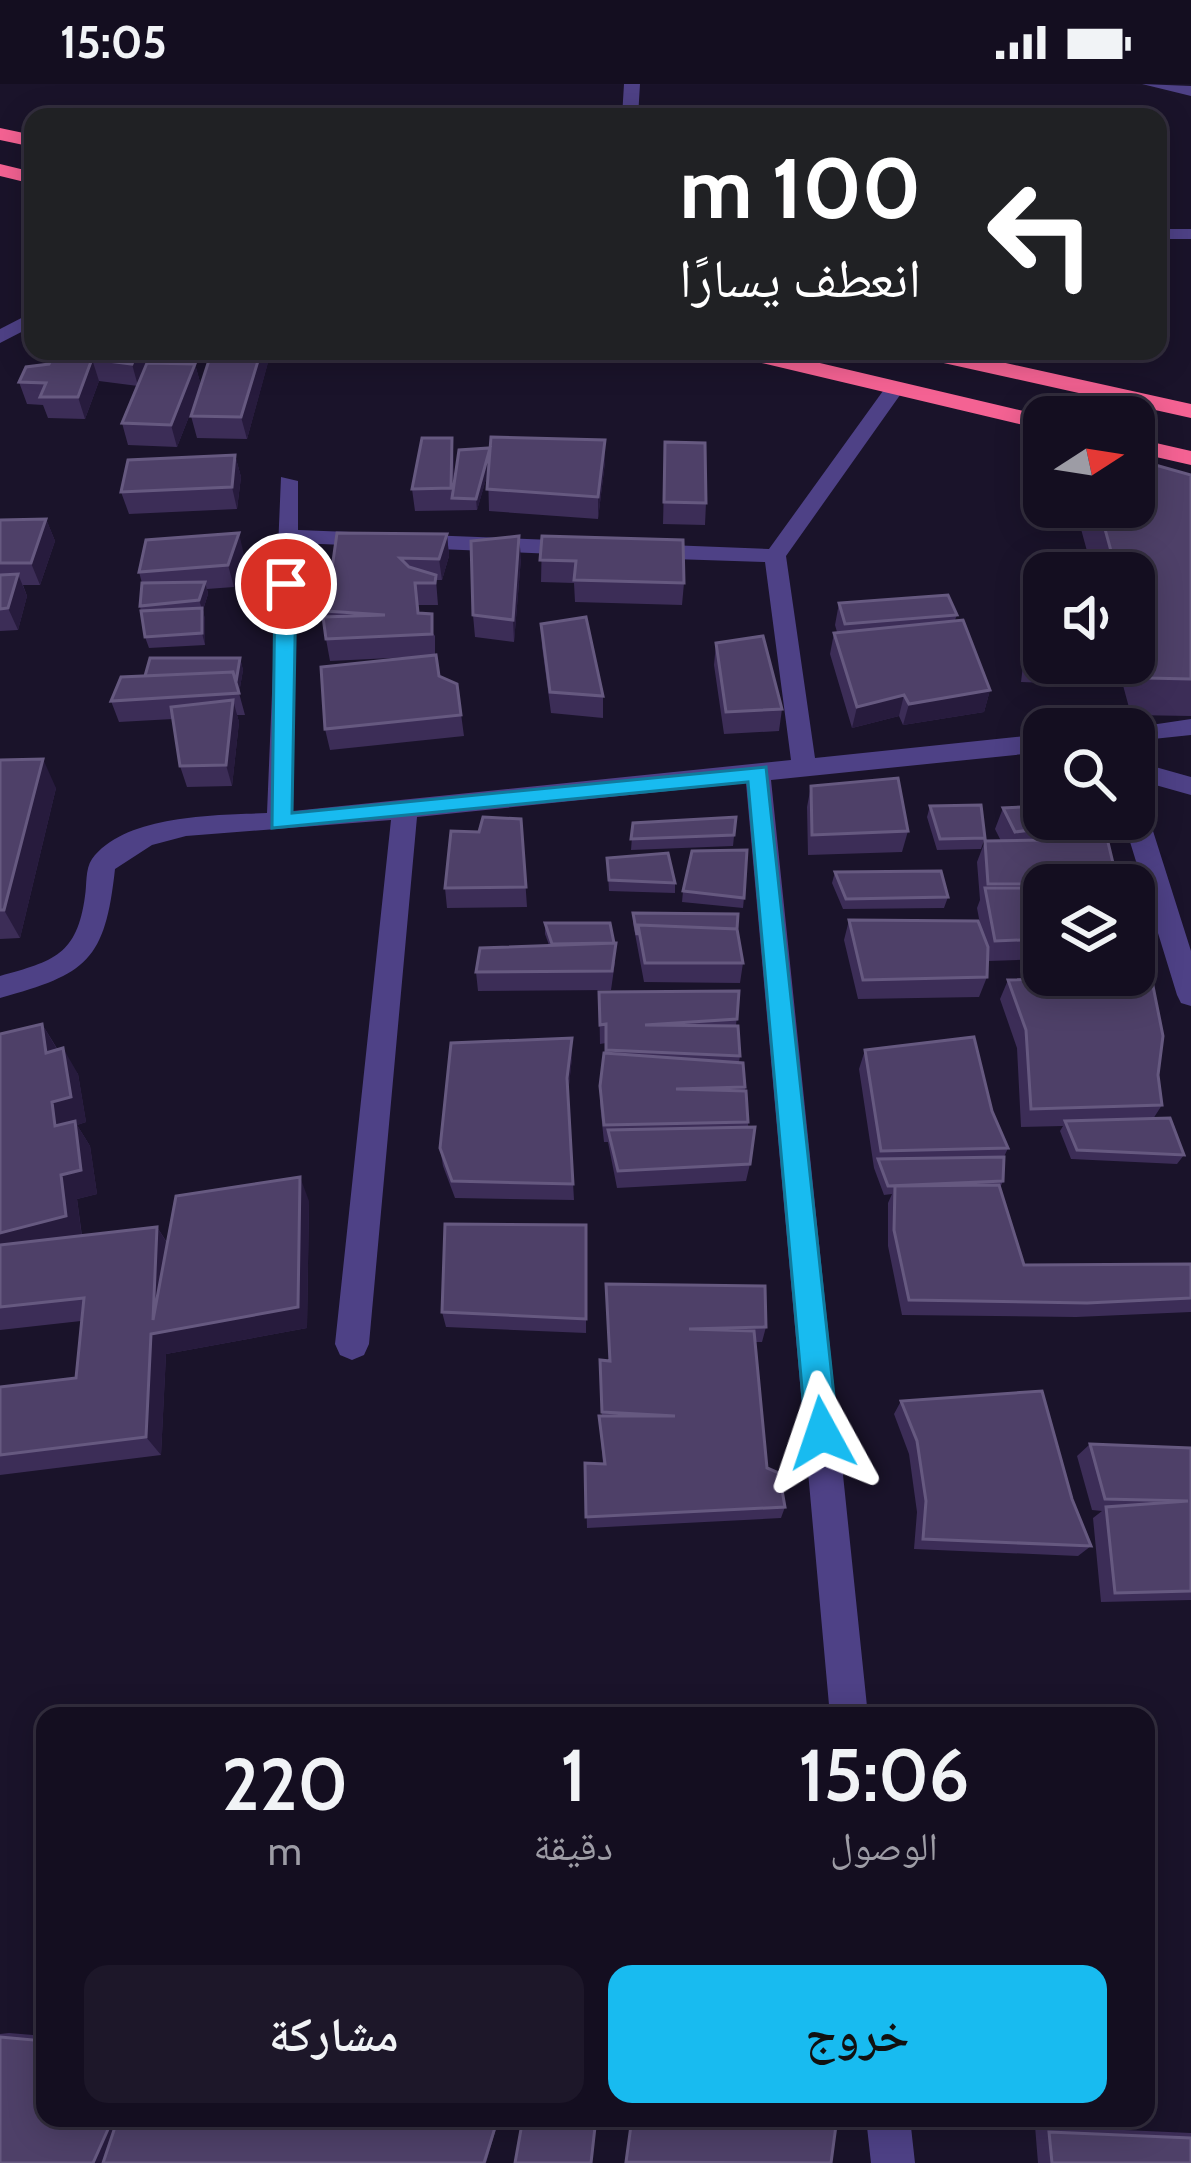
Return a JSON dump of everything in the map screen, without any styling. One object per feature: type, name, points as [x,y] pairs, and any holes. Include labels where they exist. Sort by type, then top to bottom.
[{"type":"highway","points":[[778,360],[1023,419]]},
{"type":"highway","points":[[960,360],[1191,411]]},
{"type":"highway","points":[[1155,450],[1191,458]]},
{"type":"street","points":[[1150,84],[1191,91]]},
{"type":"street","points":[[804,768],[776,556],[895,388]]},
{"type":"street","points":[[280,822],[288,481]]},
{"type":"street","points":[[286,536],[776,556]]},
{"type":"street","points":[[1155,731],[1191,727]]},
{"type":"street","points":[[0,986],[55,973],[79,955],[95,933],[102,865],[129,841],[163,830],[1023,745]]},
{"type":"street","points":[[758,772],[848,1707]]},
{"type":"street","points":[[1155,776],[1191,786]]},
{"type":"street","points":[[352,1344],[405,809]]},
{"type":"street","points":[[1143,840],[1191,995]]},
{"type":"street","points":[[889,2127],[893,2163]]},
{"type":"building","points":[[51,360],[92,360],[78,397],[40,397],[46,383],[19,382],[26,367]]},
{"type":"building","points":[[209,360],[258,360],[241,417],[191,416]]},
{"type":"building","points":[[147,363],[195,364],[171,425],[122,423]]},
{"type":"building","points":[[491,437],[605,440],[598,497],[487,489]]},
{"type":"building","points":[[422,438],[452,438],[451,488],[412,489]]},
{"type":"building","points":[[665,442],[705,443],[706,503],[664,502]]},
{"type":"building","points":[[490,448],[476,499],[452,498],[459,450]]},
{"type":"building","points":[[235,455],[232,487],[121,492],[128,460]]},
{"type":"building","points":[[1155,465],[1191,475],[1191,679],[1155,678],[1155,552],[1111,552],[1105,528],[1155,528]]},
{"type":"building","points":[[46,519],[31,563],[0,563],[0,520]]},
{"type":"building","points":[[239,533],[228,565],[139,572],[146,540]]},
{"type":"building","points":[[337,533],[447,534],[439,559],[400,558],[409,567],[436,575],[435,583],[415,583],[418,613],[432,614],[432,634],[326,639],[323,617],[385,615],[326,611]]},
{"type":"building","points":[[519,536],[513,620],[473,615],[471,541]]},
{"type":"building","points":[[542,536],[683,540],[684,583],[574,580],[576,561],[540,560]]},
{"type":"building","points":[[18,574],[8,608],[0,609],[0,575]]},
{"type":"building","points":[[205,582],[199,600],[140,606],[142,583]]},
{"type":"building","points":[[948,595],[957,615],[845,624],[839,603]]},
{"type":"building","points":[[202,608],[202,633],[145,637],[141,611]]},
{"type":"building","points":[[586,617],[603,696],[550,692],[541,624]]},
{"type":"building","points":[[963,620],[990,690],[909,704],[904,695],[857,707],[834,633]]},
{"type":"building","points":[[763,636],[782,709],[726,712],[716,643]]},
{"type":"building","points":[[436,655],[439,676],[457,684],[461,715],[325,729],[321,667]]},
{"type":"building","points":[[150,658],[240,658],[236,682],[233,672],[145,676]]},
{"type":"building","points":[[233,672],[239,693],[111,701],[121,677]]},
{"type":"building","points":[[233,700],[226,765],[180,766],[171,707]]},
{"type":"building","points":[[43,759],[4,910],[0,910],[0,760]]},
{"type":"building","points":[[898,778],[908,831],[812,835],[811,786]]},
{"type":"building","points":[[981,805],[985,838],[940,839],[930,806]]},
{"type":"building","points":[[1023,807],[1023,831],[1015,832],[1003,808]]},
{"type":"building","points":[[483,817],[521,819],[526,887],[445,888],[451,831],[479,832]]},
{"type":"building","points":[[736,817],[734,835],[631,839],[633,823]]},
{"type":"building","points":[[1107,840],[1113,864],[1023,864],[1023,884],[988,884],[985,841]]},
{"type":"building","points":[[747,850],[744,898],[683,891],[692,851]]},
{"type":"building","points":[[668,853],[675,883],[609,880],[607,858]]},
{"type":"building","points":[[941,871],[948,897],[846,899],[835,872]]},
{"type":"building","points":[[985,888],[1023,888],[1023,940],[995,941]]},
{"type":"building","points":[[633,913],[738,914],[737,929],[638,925],[637,935]]},
{"type":"building","points":[[849,920],[978,921],[988,947],[987,977],[863,980]]},
{"type":"building","points":[[545,923],[610,923],[614,943],[552,944]]},
{"type":"building","points":[[638,925],[737,929],[743,963],[645,963]]},
{"type":"building","points":[[616,943],[612,971],[476,972],[480,948]]},
{"type":"building","points":[[1008,980],[1023,980],[1023,996],[1155,996],[1163,1036],[1158,1075],[1162,1105],[1031,1109],[1026,1030]]},
{"type":"building","points":[[739,991],[737,1019],[645,1025],[738,1026],[740,1056],[606,1050],[599,992]]},
{"type":"building","points":[[42,1024],[46,1053],[63,1048],[71,1097],[52,1102],[55,1126],[75,1121],[81,1170],[61,1175],[66,1216],[0,1233],[0,1034]]},
{"type":"building","points":[[974,1037],[992,1111],[1008,1148],[881,1151],[865,1050]]},
{"type":"building","points":[[572,1038],[567,1078],[573,1184],[452,1181],[440,1148],[451,1043]]},
{"type":"building","points":[[604,1053],[743,1063],[745,1087],[676,1089],[746,1091],[748,1122],[604,1125],[600,1086]]},
{"type":"building","points":[[1170,1118],[1184,1155],[1077,1150],[1065,1121]]},
{"type":"building","points":[[755,1127],[750,1164],[618,1171],[608,1130]]},
{"type":"building","points":[[1004,1157],[1003,1181],[888,1186],[878,1159]]},
{"type":"building","points":[[300,1177],[298,1307],[151,1334],[146,1437],[0,1455],[0,1387],[76,1378],[84,1298],[0,1307],[0,1245],[157,1227],[153,1320],[176,1196]]},
{"type":"building","points":[[999,1185],[1024,1265],[1191,1264],[1191,1298],[1087,1303],[909,1300],[894,1230],[895,1186]]},
{"type":"building","points":[[445,1224],[586,1225],[586,1319],[442,1312]]},
{"type":"building","points":[[606,1284],[765,1286],[766,1327],[689,1329],[754,1331],[767,1468],[779,1473],[785,1507],[586,1517],[585,1463],[605,1464],[599,1416],[675,1416],[602,1412],[600,1360],[610,1361]]},
{"type":"building","points":[[1042,1391],[1072,1499],[1091,1546],[923,1539],[926,1501],[917,1441],[901,1401]]},
{"type":"building","points":[[1090,1444],[1191,1448],[1191,1591],[1115,1593],[1106,1507],[1188,1501],[1105,1499]]},
{"type":"building","points":[[0,2037],[36,2040],[36,2127],[109,2127],[93,2163],[0,2163]]},
{"type":"building","points":[[115,2127],[495,2127],[484,2163],[103,2163]]},
{"type":"building","points":[[521,2127],[595,2127],[591,2163],[515,2163]]},
{"type":"building","points":[[631,2127],[836,2127],[831,2163],[626,2162]]},
{"type":"building","points":[[1049,2132],[1191,2138],[1191,2163],[1052,2163]]},
{"type":"route","points":[[286,584],[280,822],[758,772],[822,1433]]}]
